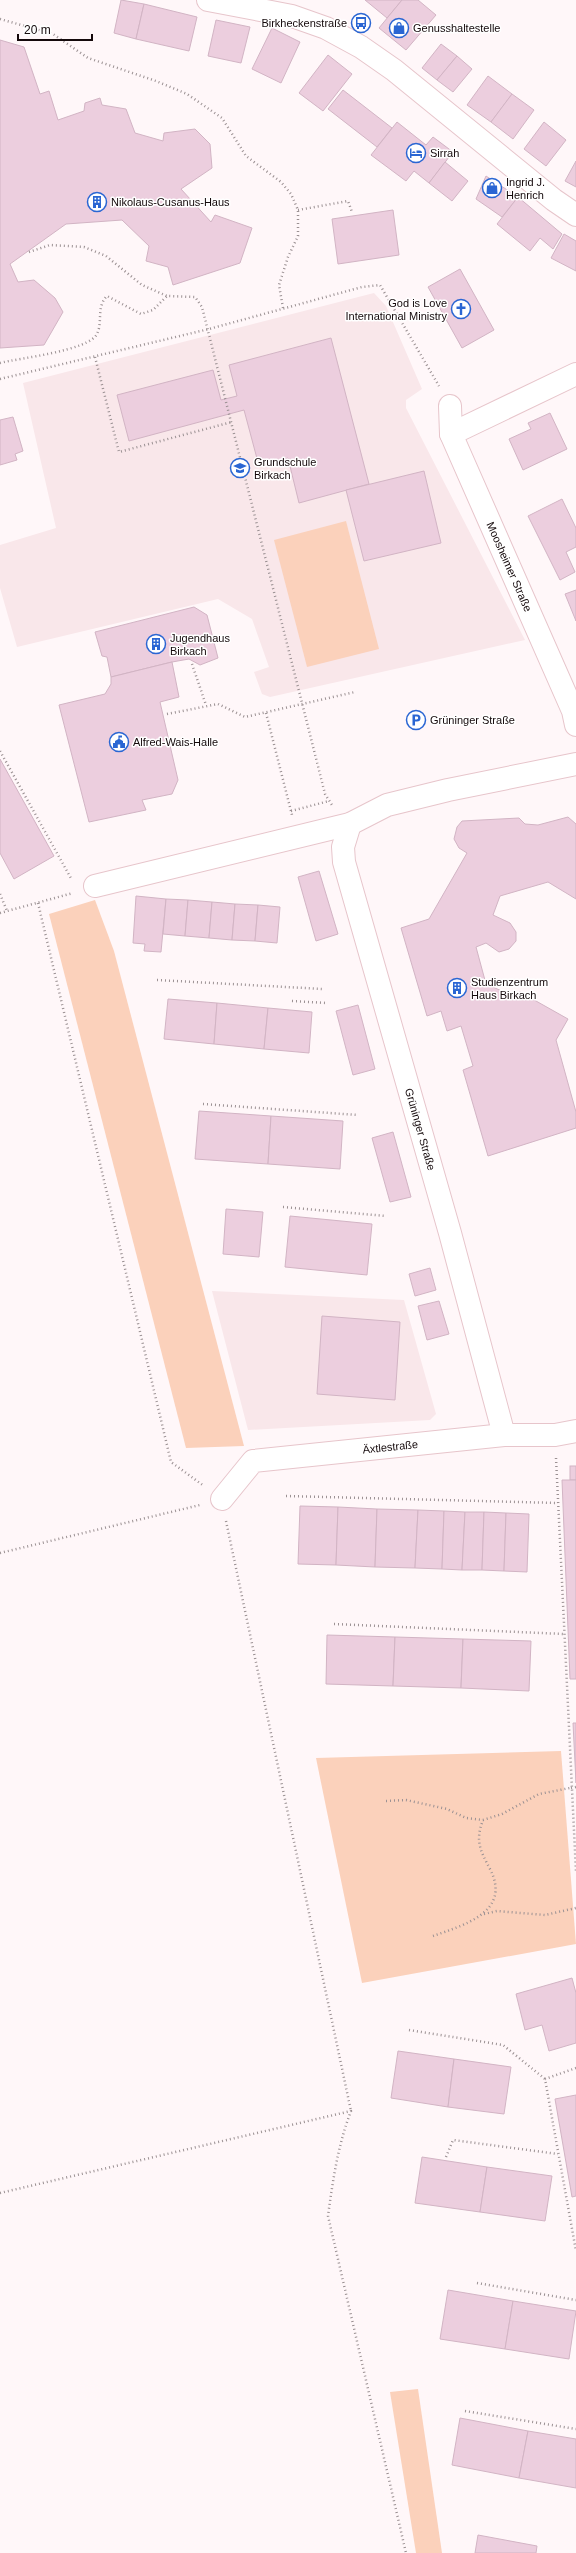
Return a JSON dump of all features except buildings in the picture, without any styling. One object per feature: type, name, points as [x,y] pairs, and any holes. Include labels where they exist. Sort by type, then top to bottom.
[{"type":"street","points":[[208,0],[294,8],[361,47],[394,70],[554,200],[576,215]]},
{"type":"street","points":[[451,434],[576,374]]},
{"type":"street","name":"Moosheimer Straße","points":[[450,406],[451,434],[573,711],[576,725]]},
{"type":"street","points":[[86,889],[350,824],[387,805],[448,790],[576,764]]},
{"type":"street","name":"Grüninger Straße","points":[[350,824],[343,847],[344,862],[448,1226],[504,1435]]},
{"type":"street","name":"Äxtlestraße","points":[[222,1499],[253,1461],[504,1435],[555,1435],[576,1431]]},
{"type":"path","points":[[0,19],[53,34],[88,58],[156,80],[207,105],[222,118],[246,156],[281,182],[291,194],[298,210],[298,236],[288,257],[279,285],[283,308]]},
{"type":"path","points":[[298,210],[348,201],[352,212]]},
{"type":"path","points":[[29,252],[50,245],[84,247],[106,256],[142,285],[160,291],[167,296],[194,297],[202,306],[289,642],[301,705],[329,802],[350,824]]},
{"type":"path","points":[[0,379],[209,329],[362,287],[380,285],[450,406]]},
{"type":"path","points":[[0,363],[19,357],[48,355],[89,342],[97,335],[102,301],[107,296],[141,314],[153,310],[167,296]]},
{"type":"path","points":[[95,357],[119,452],[232,422]]},
{"type":"path","points":[[192,664],[206,705]]},
{"type":"path","points":[[167,714],[206,705],[218,704],[245,717],[355,692]]},
{"type":"path","points":[[266,713],[297,837]]},
{"type":"path","points":[[0,751],[72,878],[86,889]]},
{"type":"path","points":[[291,811],[329,802]]},
{"type":"path","points":[[0,913],[86,889]]},
{"type":"path","points":[[0,894],[7,911]]},
{"type":"path","points":[[38,903],[172,1462],[222,1499],[351,2111],[342,2134],[334,2169],[328,2216],[406,2553]]},
{"type":"path","points":[[157,980],[323,989]]},
{"type":"path","points":[[292,1001],[327,1003]]},
{"type":"path","points":[[203,1104],[358,1115]]},
{"type":"path","points":[[283,1207],[386,1216]]},
{"type":"path","points":[[555,1435],[576,1872]]},
{"type":"path","points":[[286,1496],[558,1503]]},
{"type":"path","points":[[0,1553],[222,1499]]},
{"type":"path","points":[[334,1624],[564,1634]]},
{"type":"path","points":[[386,1801],[406,1800],[447,1810],[466,1818],[482,1820],[502,1814],[539,1794],[576,1787]]},
{"type":"path","points":[[482,1820],[479,1839],[480,1852],[490,1870],[495,1885],[494,1901],[483,1914]]},
{"type":"path","points":[[433,1936],[457,1928],[483,1914],[498,1911],[545,1915],[576,1908]]},
{"type":"path","points":[[409,2030],[503,2045],[544,2079],[576,2251]]},
{"type":"path","points":[[544,2079],[576,2068]]},
{"type":"path","points":[[0,2193],[351,2111]]},
{"type":"path","points":[[446,2157],[453,2140],[558,2154]]},
{"type":"path","points":[[477,2284],[576,2300]]},
{"type":"path","points":[[465,2411],[576,2429]]},
{"type":"shaded area","name":"Grundschule Birkach","points":[[374,293],[386,306],[422,389],[406,400],[406,408],[525,640],[270,697],[262,694],[254,672],[269,667],[252,619],[218,599],[17,647],[0,588],[0,545],[56,528],[23,383]]},
{"type":"shaded area","points":[[346,521],[379,649],[307,667],[274,540]]},
{"type":"shaded area","points":[[95,900],[114,951],[244,1446],[186,1448],[49,914]]},
{"type":"shaded area","points":[[212,1291],[404,1300],[436,1414],[430,1420],[248,1430]]},
{"type":"shaded area","points":[[561,1751],[576,1944],[362,1983],[316,1758]]},
{"type":"shaded area","points":[[418,2389],[442,2553],[416,2553],[390,2392]]},
{"type":"place","name":"Birkheckenstraße","points":[[361,23]]},
{"type":"place","name":"Genusshaltestelle","points":[[399,28]]},
{"type":"place","name":"Sirrah","points":[[416,153]]},
{"type":"place","name":"Ingrid J. Henrich","points":[[492,188]]},
{"type":"place","name":"Nikolaus-Cusanus-Haus","points":[[97,202]]},
{"type":"place","name":"God is Love International Ministry","points":[[461,309]]},
{"type":"place","name":"Grundschule Birkach","points":[[240,468]]},
{"type":"place","name":"Jugendhaus Birkach","points":[[156,644]]},
{"type":"place","name":"Grüninger Straße","points":[[416,720]]},
{"type":"place","name":"Alfred-Wais-Halle","points":[[119,742]]},
{"type":"place","name":"Studienzentrum Haus Birkach","points":[[457,988]]}]
